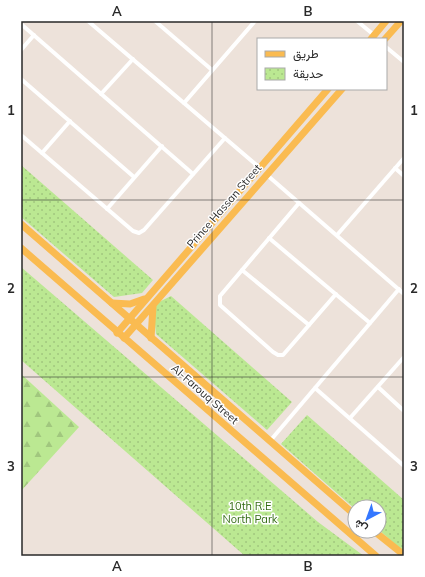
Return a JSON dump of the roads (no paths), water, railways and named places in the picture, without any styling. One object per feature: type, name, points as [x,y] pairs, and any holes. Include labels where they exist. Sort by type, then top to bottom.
[{"type":"main road","points":[[372,37],[386,21]]},
{"type":"main road","points":[[386,38],[401,21]]},
{"type":"main road","name":"Prince Hassan Street","points":[[117,332],[327,90]]},
{"type":"main road","name":"Prince Hassan Street","points":[[124,338],[341,90]]},
{"type":"main road","name":"Al-Farouq Street","points":[[21,224],[347,508]]},
{"type":"main road","name":"Al-Farouq Street","points":[[21,248],[376,556]]},
{"type":"main road","points":[[110,302],[130,304],[148,297]]},
{"type":"main road","points":[[151,338],[151,316],[153,305]]},
{"type":"main road","points":[[384,539],[404,555]]},
{"type":"street","points":[[88,21],[260,168]]},
{"type":"street","points":[[155,21],[212,70]]},
{"type":"street","points":[[184,103],[255,21]]},
{"type":"street","points":[[357,21],[372,37]]},
{"type":"street","points":[[21,24],[193,174]]},
{"type":"street","points":[[21,50],[34,35]]},
{"type":"street","points":[[387,47],[404,62]]},
{"type":"street","points":[[101,94],[133,59]]},
{"type":"street","points":[[21,79],[134,177]]},
{"type":"street","points":[[42,153],[70,121]]},
{"type":"street","points":[[21,135],[133,231],[139,233],[144,230],[225,138]]},
{"type":"street","points":[[107,209],[162,146]]},
{"type":"street","points":[[337,235],[404,158]]},
{"type":"street","points":[[395,168],[404,176]]},
{"type":"street","points":[[267,175],[404,294]]},
{"type":"street","points":[[299,203],[220,296],[220,305],[273,352],[278,355],[283,355],[336,294]]},
{"type":"street","points":[[269,238],[370,323]]},
{"type":"street","points":[[242,270],[309,326]]},
{"type":"street","points":[[270,441],[399,289]]},
{"type":"street","points":[[350,418],[404,357]]},
{"type":"street","points":[[315,388],[404,466]]},
{"type":"street","points":[[378,388],[404,411]]},
{"type":"park label","name":"10th R.E North Park","points":[[250,512]]}]
